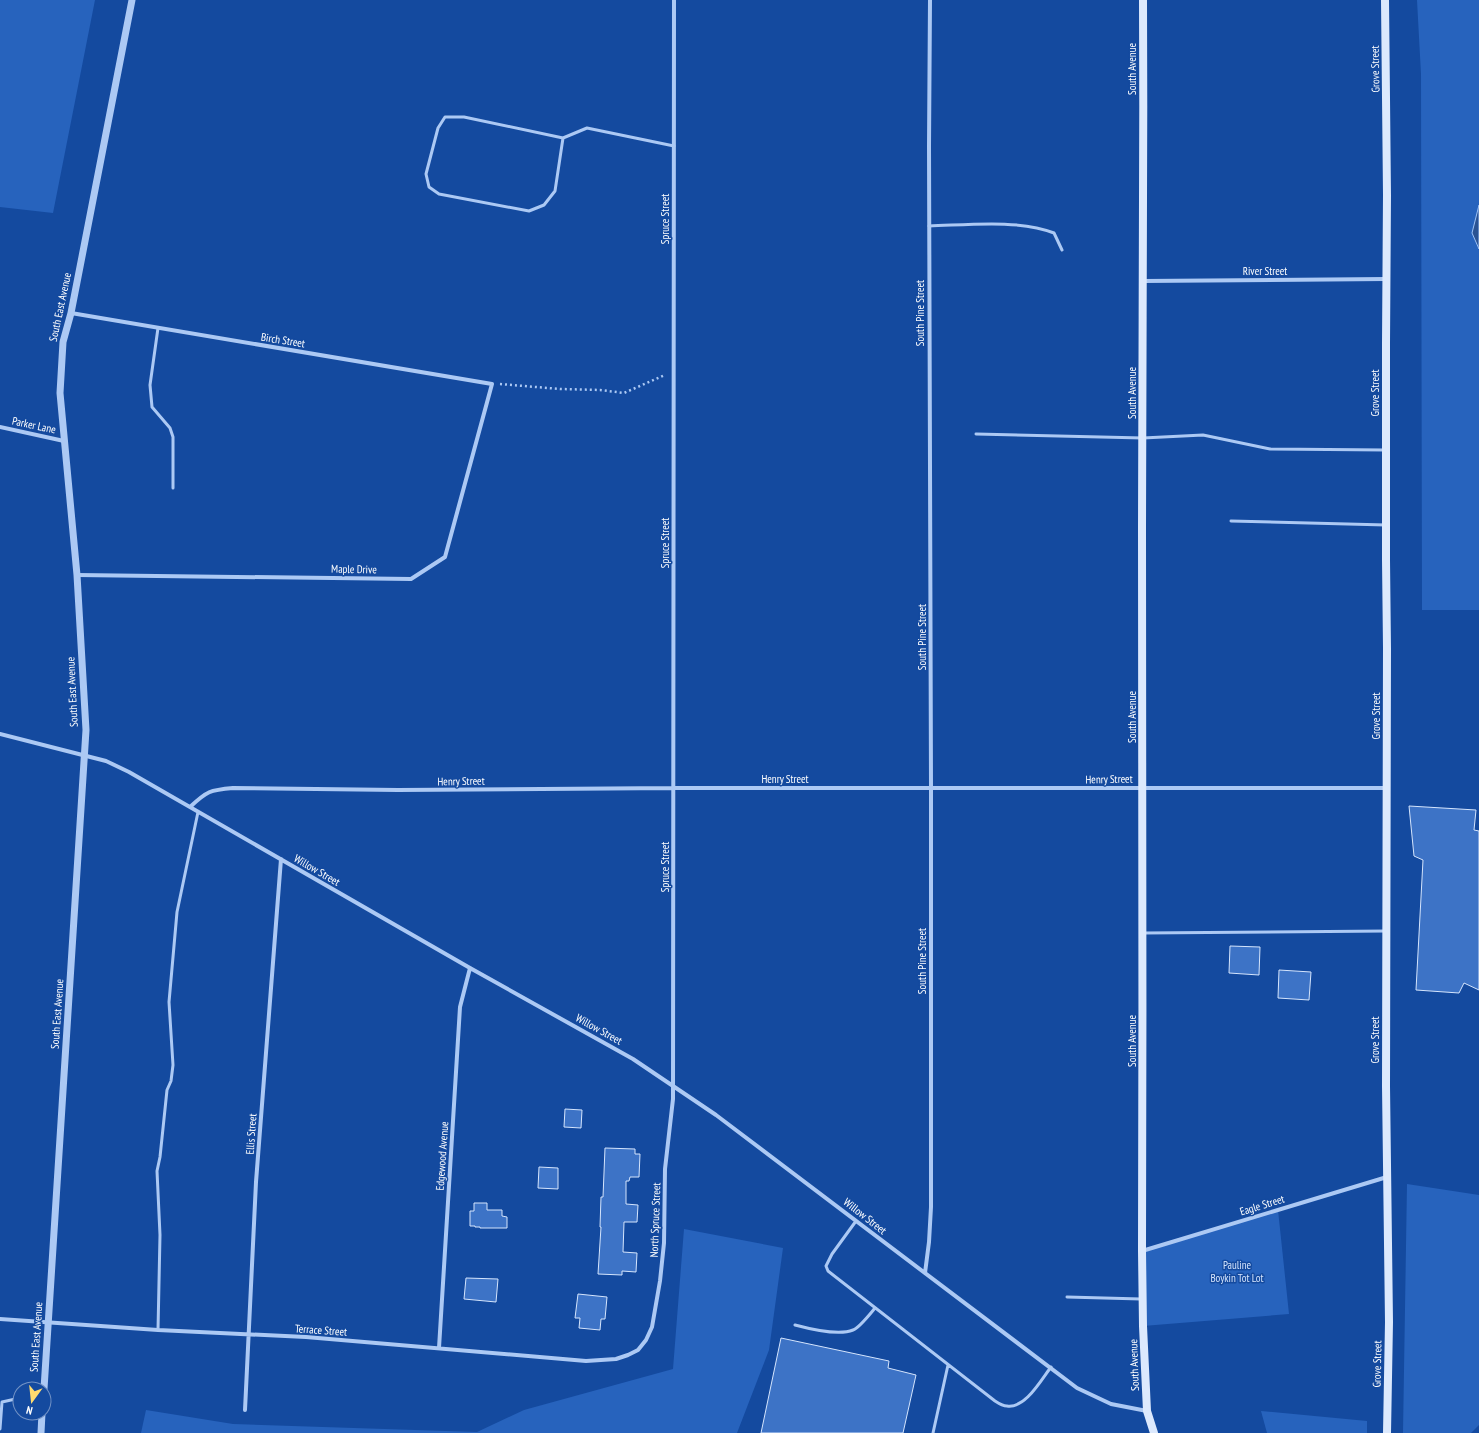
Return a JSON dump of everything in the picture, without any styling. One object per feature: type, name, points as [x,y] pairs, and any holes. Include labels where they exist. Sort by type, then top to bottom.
[{"type":"main road","name":"South Avenue","points":[[1143,0],[1142,1251],[1147,1412],[1154,1433]]},
{"type":"main road","name":"Grove Street","points":[[1385,0],[1387,195],[1386,525],[1388,648],[1386,931],[1389,1322],[1387,1433]]},
{"type":"street","name":"South East Avenue","points":[[44,1381],[86,730],[77,575],[60,393],[63,342],[71,313],[132,0]]},
{"type":"street","name":"Spruce Street","points":[[673,1086],[674,0]]},
{"type":"street","name":"South Pine Street","points":[[925,1273],[931,1207],[930,0]]},
{"type":"street","name":"River Street","points":[[1143,280],[1386,279]]},
{"type":"street","name":"Birch Street","points":[[71,313],[492,384]]},
{"type":"street","name":"Maple Drive","points":[[77,575],[412,579],[445,557],[492,384]]},
{"type":"street","name":"Parker Lane","points":[[0,427],[64,441]]},
{"type":"street","name":"Willow Street","points":[[0,734],[106,761],[129,772],[470,968],[633,1059],[722,1120],[1077,1388],[1110,1404],[1147,1412]]},
{"type":"street","name":"Henry Street","points":[[190,807],[214,789],[233,788],[398,790],[674,788],[1386,788]]},
{"type":"street","name":"Ellis Street","points":[[245,1410],[256,1182],[280,859]]},
{"type":"street","name":"Edgewood Avenue","points":[[438,1348],[460,1007],[470,968]]},
{"type":"street","name":"North Spruce Street","points":[[638,1350],[646,1340],[652,1327],[660,1281],[664,1243],[665,1169],[673,1099],[673,1086]]},
{"type":"street","name":"Eagle Street","points":[[1142,1251],[1387,1177]]},
{"type":"street","name":"Terrace Street","points":[[0,1319],[158,1330],[306,1337],[586,1361],[616,1359],[638,1350]]},
{"type":"street","points":[[41,1433],[42,1421]]},
{"type":"lane","points":[[563,138],[555,191],[544,205],[529,211],[439,194],[429,187],[426,174],[438,128],[445,117],[464,117],[563,138],[587,128],[674,146]]},
{"type":"lane","points":[[929,226],[1010,224],[1045,229],[1054,233],[1062,250]]},
{"type":"lane","points":[[158,328],[150,385],[152,407],[170,428],[173,437],[173,488]]},
{"type":"lane","points":[[976,434],[1142,438],[1203,435],[1270,449],[1386,450]]},
{"type":"lane","points":[[1231,521],[1386,525]]},
{"type":"lane","points":[[158,1330],[160,1235],[157,1171],[160,1157],[167,1090],[171,1081],[173,1065],[169,1002],[177,912],[198,812]]},
{"type":"lane","points":[[1143,933],[1386,931]]},
{"type":"lane","points":[[856,1221],[832,1254],[826,1266],[828,1271],[995,1401],[1007,1406],[1020,1404],[1027,1398],[1051,1367]]},
{"type":"lane","points":[[1066,1297],[1143,1299]]},
{"type":"lane","points":[[795,1325],[814,1330],[842,1332],[854,1330],[875,1308]]},
{"type":"lane","points":[[932,1433],[948,1365]]},
{"type":"lane","points":[[0,1428],[2,1402],[12,1400]]},
{"type":"path","points":[[492,384],[600,390],[624,393],[674,371]]},
{"type":"green space","points":[[0,0],[95,0],[53,213],[0,207]]},
{"type":"green space","points":[[1417,0],[1479,0],[1479,205],[1472,233],[1479,250],[1479,610],[1422,610],[1421,74]]},
{"type":"green space","points":[[1407,1184],[1479,1195],[1479,1425],[1471,1433],[1403,1433]]},
{"type":"green space","name":"Pauline Boykin Tot Lot","points":[[1278,1210],[1289,1314],[1143,1326],[1142,1251]]},
{"type":"green space","points":[[684,1229],[783,1248],[769,1350],[737,1433],[141,1433],[146,1410],[233,1424],[477,1432],[524,1410],[673,1369]]},
{"type":"green space","points":[[1261,1411],[1367,1421],[1367,1433],[1267,1433]]},
{"type":"shaded area","points":[[1479,205],[1479,249],[1472,233]]},
{"type":"building","points":[[1409,806],[1476,810],[1474,830],[1479,831],[1479,990],[1464,983],[1459,993],[1416,990],[1423,860],[1414,856]]},
{"type":"building","points":[[1230,946],[1260,947],[1259,975],[1229,973]]},
{"type":"building","points":[[1279,970],[1311,972],[1309,1000],[1278,998]]},
{"type":"building","points":[[565,1109],[582,1110],[581,1128],[564,1127]]},
{"type":"building","points":[[605,1148],[635,1149],[635,1154],[640,1154],[639,1177],[630,1177],[629,1181],[626,1181],[626,1204],[638,1205],[637,1222],[624,1222],[623,1252],[637,1253],[636,1272],[622,1271],[622,1275],[598,1274],[601,1197],[603,1197]]},
{"type":"building","points":[[539,1167],[558,1168],[558,1189],[538,1188]]},
{"type":"building","points":[[474,1203],[487,1203],[487,1210],[502,1210],[502,1216],[507,1217],[507,1228],[480,1228],[470,1226],[470,1211],[474,1211]]},
{"type":"building","points":[[466,1278],[498,1279],[496,1302],[464,1299]]},
{"type":"building","points":[[578,1294],[607,1297],[605,1319],[601,1319],[600,1330],[579,1328],[580,1318],[575,1318]]},
{"type":"building","points":[[781,1338],[889,1361],[888,1368],[916,1375],[903,1433],[761,1433]]}]
